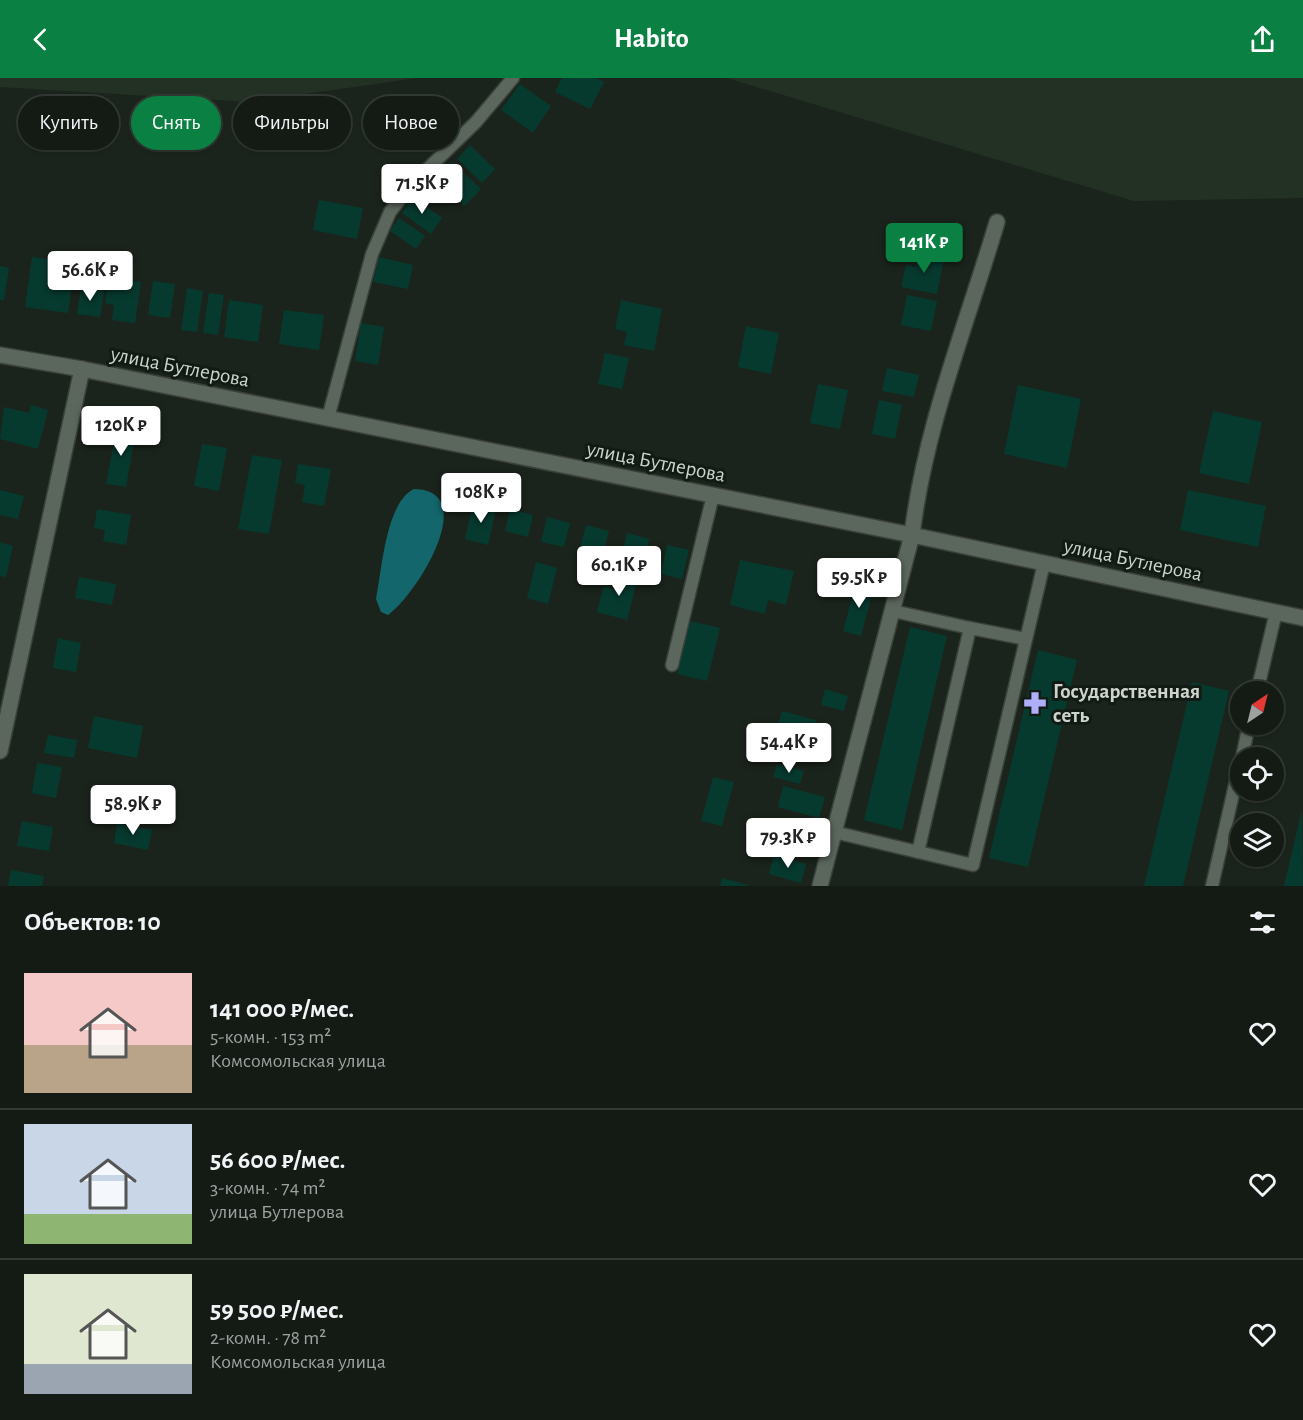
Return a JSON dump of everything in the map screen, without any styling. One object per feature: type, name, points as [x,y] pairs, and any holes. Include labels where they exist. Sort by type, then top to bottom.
[{"type":"street","points":[[820,886],[912,535],[918,482],[928,438],[997,222]]},
{"type":"street","name":"улица Бутлерова","points":[[0,355],[82,369],[912,535],[1303,618]]},
{"type":"street","points":[[0,751],[82,369]]},
{"type":"lane","points":[[328,418],[372,254],[390,212],[412,184],[476,122],[513,78]]},
{"type":"lane","points":[[672,665],[713,495]]},
{"type":"lane","points":[[834,832],[973,865],[1044,563]]},
{"type":"lane","points":[[893,611],[1026,639]]},
{"type":"lane","points":[[1260,681],[1276,612]]},
{"type":"lane","points":[[918,852],[970,628]]},
{"type":"lane","points":[[1212,886],[1231,801]]},
{"type":"shaded area","points":[[0,78],[417,78],[291,96],[233,96],[233,101],[221,100],[221,96],[149,96],[0,87]]},
{"type":"shaded area","points":[[727,78],[1303,78],[1303,198],[1134,201]]},
{"type":"water","points":[[414,489],[434,494],[443,506],[443,524],[437,545],[426,567],[400,604],[388,615],[381,612],[376,599],[383,554],[397,507]]},
{"type":"building","points":[[562,78],[596,78],[604,82],[590,109],[555,92]]},
{"type":"building","points":[[520,84],[551,106],[533,133],[501,110]]},
{"type":"building","points":[[470,145],[495,169],[482,183],[457,159]]},
{"type":"building","points":[[452,162],[481,189],[464,206],[437,178]]},
{"type":"building","points":[[413,197],[442,218],[431,234],[402,213]]},
{"type":"building","points":[[319,200],[363,208],[357,239],[313,230]]},
{"type":"building","points":[[399,218],[425,236],[416,249],[390,231]]},
{"type":"building","points":[[918,253],[944,259],[937,294],[901,287],[906,265],[916,267]]},
{"type":"building","points":[[32,257],[75,263],[68,313],[25,307]]},
{"type":"building","points":[[379,257],[413,265],[408,289],[373,282]]},
{"type":"building","points":[[0,266],[9,268],[4,300],[0,300]]},
{"type":"building","points":[[108,277],[141,282],[135,323],[112,320],[114,305],[105,303]]},
{"type":"building","points":[[153,281],[175,284],[170,318],[148,315]]},
{"type":"building","points":[[81,287],[104,290],[100,317],[77,314]]},
{"type":"building","points":[[187,288],[203,291],[197,332],[181,330]]},
{"type":"building","points":[[209,293],[224,295],[218,335],[203,333]]},
{"type":"building","points":[[907,295],[937,301],[931,331],[901,325]]},
{"type":"building","points":[[229,300],[263,305],[258,342],[224,337]]},
{"type":"building","points":[[621,300],[662,309],[654,351],[624,345],[627,332],[615,329]]},
{"type":"building","points":[[284,310],[324,315],[319,350],[279,344]]},
{"type":"building","points":[[361,323],[384,327],[378,365],[355,361]]},
{"type":"building","points":[[746,326],[779,333],[771,374],[738,367]]},
{"type":"building","points":[[605,353],[629,358],[622,389],[598,384]]},
{"type":"building","points":[[887,368],[919,375],[914,397],[882,391]]},
{"type":"building","points":[[818,384],[848,390],[840,429],[810,423]]},
{"type":"building","points":[[1018,385],[1081,399],[1067,468],[1004,454]]},
{"type":"building","points":[[879,400],[902,405],[895,439],[872,434]]},
{"type":"building","points":[[31,405],[48,410],[38,449],[0,439],[4,407],[29,413]]},
{"type":"building","points":[[1213,411],[1262,422],[1249,484],[1199,473]]},
{"type":"building","points":[[117,426],[136,430],[126,487],[106,484]]},
{"type":"building","points":[[202,444],[227,448],[219,491],[194,486]]},
{"type":"building","points":[[252,455],[282,460],[269,534],[238,529]]},
{"type":"building","points":[[298,464],[331,469],[324,506],[302,502],[305,485],[295,483]]},
{"type":"building","points":[[0,490],[24,496],[18,519],[0,515]]},
{"type":"building","points":[[1188,490],[1266,506],[1258,547],[1180,530]]},
{"type":"building","points":[[473,504],[496,509],[488,545],[465,539]]},
{"type":"building","points":[[97,509],[131,515],[126,545],[103,541],[105,530],[94,528]]},
{"type":"building","points":[[510,509],[533,515],[528,537],[505,531]]},
{"type":"building","points":[[547,517],[570,523],[564,547],[541,542]]},
{"type":"building","points":[[586,525],[609,531],[602,557],[579,552]]},
{"type":"building","points":[[627,533],[649,539],[643,565],[621,560]]},
{"type":"building","points":[[0,542],[13,546],[6,577],[0,576]]},
{"type":"building","points":[[667,545],[689,550],[682,579],[661,574]]},
{"type":"building","points":[[740,560],[794,571],[786,605],[768,600],[765,614],[730,605]]},
{"type":"building","points":[[536,562],[557,568],[548,604],[527,598]]},
{"type":"building","points":[[619,572],[638,577],[627,620],[597,612],[604,586],[615,589]]},
{"type":"building","points":[[79,577],[116,584],[112,605],[75,598]]},
{"type":"building","points":[[856,583],[874,587],[861,636],[843,631]]},
{"type":"building","points":[[690,621],[720,628],[707,681],[677,674]]},
{"type":"building","points":[[910,627],[947,636],[902,830],[864,820]]},
{"type":"building","points":[[58,638],[81,643],[76,672],[53,668]]},
{"type":"building","points":[[1038,650],[1077,660],[1028,867],[989,858]]},
{"type":"building","points":[[1192,682],[1229,691],[1183,886],[1144,886]]},
{"type":"building","points":[[825,689],[848,696],[844,711],[821,705]]},
{"type":"building","points":[[782,711],[816,720],[810,742],[776,733]]},
{"type":"building","points":[[94,716],[143,726],[137,758],[88,748]]},
{"type":"building","points":[[48,735],[77,740],[74,758],[44,753]]},
{"type":"building","points":[[37,763],[62,767],[56,798],[32,793]]},
{"type":"building","points":[[777,764],[804,771],[800,784],[773,777]]},
{"type":"building","points":[[713,777],[734,782],[722,826],[701,821]]},
{"type":"building","points":[[783,786],[825,797],[819,818],[778,807]]},
{"type":"building","points":[[1302,810],[1303,886],[1284,886]]},
{"type":"building","points":[[786,818],[818,826],[812,847],[780,838]]},
{"type":"building","points":[[22,821],[53,827],[49,851],[17,846]]},
{"type":"building","points":[[117,823],[152,830],[148,850],[114,843]]},
{"type":"building","points":[[774,855],[806,864],[801,883],[769,874]]},
{"type":"building","points":[[11,870],[44,876],[42,886],[8,886]]},
{"type":"building","points":[[722,878],[748,885],[748,886],[720,886]]},
{"type":"place","name":"Государственная сеть","points":[[1035,703]]}]
